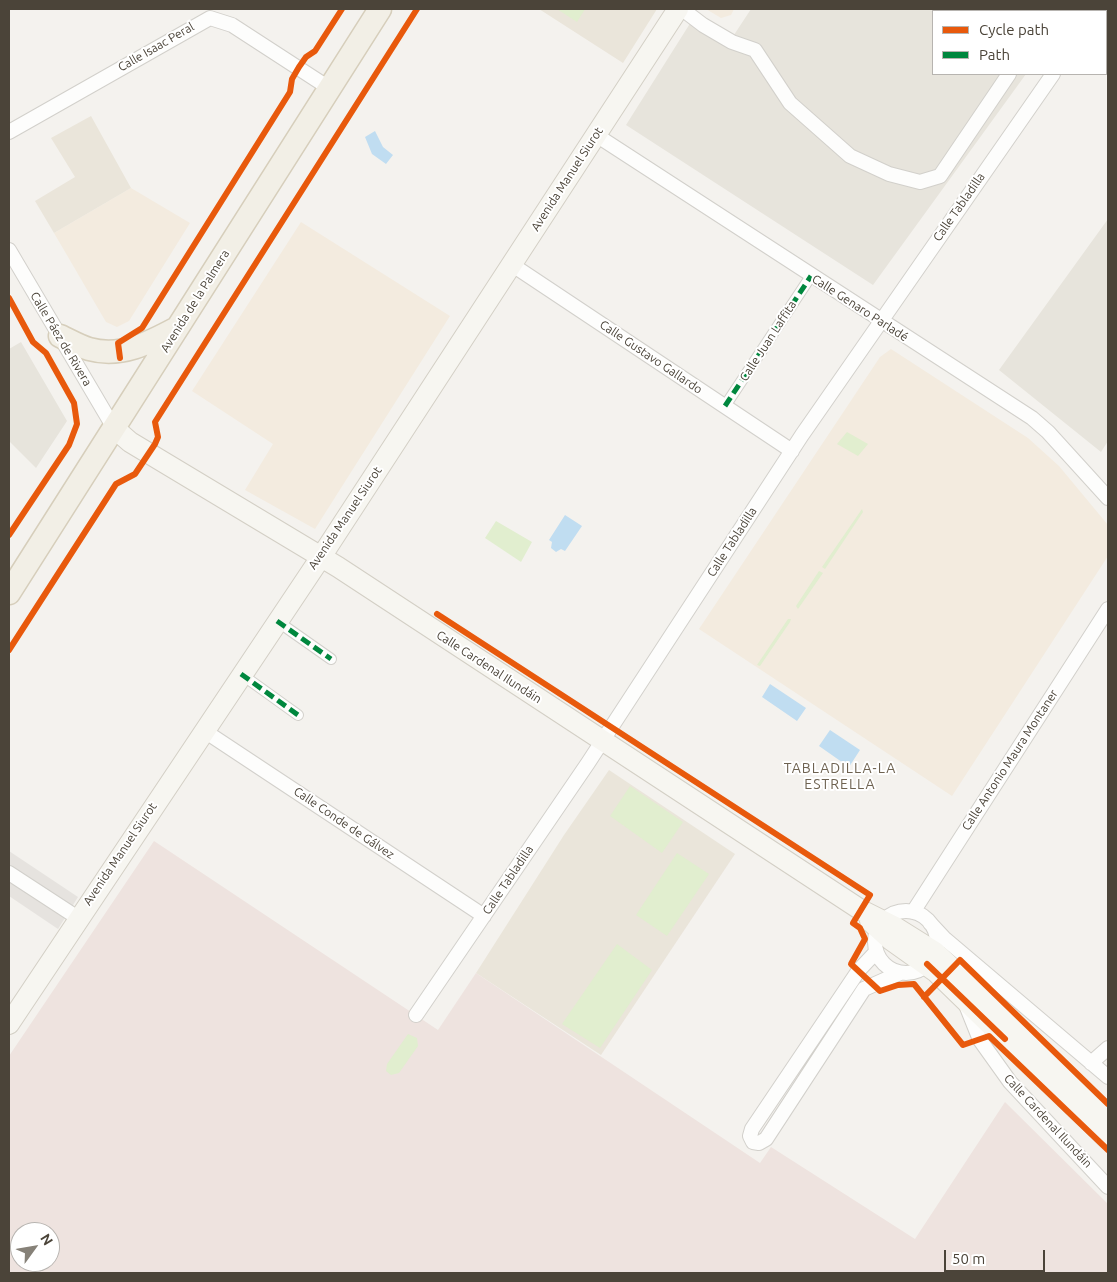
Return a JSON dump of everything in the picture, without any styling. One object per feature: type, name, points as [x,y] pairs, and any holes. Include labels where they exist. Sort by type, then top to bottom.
[{"type":"main road","name":"Avenida de la Palmera","points":[[9,593],[380,9]]},
{"type":"main road","name":"Avenida Manuel Siurot","points":[[9,1024],[241,674],[321,557],[678,9]]},
{"type":"main road","points":[[60,336],[89,349],[119,352],[144,345],[178,328]]},
{"type":"main road","name":"Calle Cardenal Ilundáin","points":[[114,428],[130,442],[321,557],[861,910],[880,925],[931,958],[1108,1115]]},
{"type":"main road","name":"Calle Cardenal Ilundáin","points":[[931,958],[964,1000],[1108,1139]]},
{"type":"street","points":[[682,9],[703,25],[732,42],[755,50],[790,103],[850,156],[889,174],[920,182],[940,176],[1008,75]]},
{"type":"street","name":"Calle Isaac Peral","points":[[9,132],[210,18],[232,25],[329,88]]},
{"type":"street","name":"Calle Tabladilla","points":[[416,1015],[602,741],[879,320],[1052,75]]},
{"type":"street","name":"Calle Genaro Parladé","points":[[596,136],[1032,418],[1048,432],[1108,498]]},
{"type":"street","name":"Calle Páez de Rivera","points":[[11,258],[114,428]]},
{"type":"street","name":"Calle Gustavo Gallardo","points":[[511,264],[792,451]]},
{"type":"street","name":"Calle Juan Laffita","points":[[725,406],[810,276]]},
{"type":"street","name":"Calle Antonio Maura Montaner","points":[[912,912],[1108,609]]},
{"type":"street","points":[[277,621],[331,659]]},
{"type":"street","points":[[241,674],[298,715]]},
{"type":"street","name":"Calle Conde de Gálvez","points":[[204,730],[484,916]]},
{"type":"street","points":[[9,873],[78,918]]},
{"type":"street","points":[[900,973],[883,963],[876,952],[875,941],[880,925],[894,913],[912,912],[925,918],[950,943],[1108,1077]]},
{"type":"street","points":[[876,952],[856,974],[750,1133],[753,1142],[762,1142],[864,989],[900,973],[915,972],[931,958],[936,937],[930,924]]},
{"type":"street","name":"Calle Cardenal Ilundáin","points":[[964,1000],[980,1040],[1010,1082],[1108,1187]]},
{"type":"street","points":[[1091,1063],[1108,1048]]},
{"type":"street","points":[[766,1109],[779,1118]]},
{"type":"shaded area","points":[[539,9],[657,9],[623,63]]},
{"type":"shaded area","points":[[706,9],[734,9],[731,15],[721,18]]},
{"type":"shaded area","points":[[751,9],[1073,9],[932,10],[932,75],[1025,75],[873,285],[626,125],[696,14],[732,38]]},
{"type":"shaded area","points":[[91,116],[131,188],[54,233],[35,201],[75,177],[51,138]]},
{"type":"shaded area","points":[[131,188],[190,223],[129,321],[117,327],[106,322],[54,233]]},
{"type":"shaded area","points":[[1108,219],[1108,441],[1101,452],[999,370]]},
{"type":"shaded area","points":[[301,222],[450,316],[315,529],[245,490],[273,444],[192,391]]},
{"type":"shaded area","points":[[21,342],[67,421],[36,468],[9,441],[9,349]]},
{"type":"shaded area","points":[[891,349],[1028,438],[1059,466],[1108,525],[1108,556],[952,796],[699,629],[880,357]]},
{"type":"shaded area","points":[[609,770],[735,854],[601,1055],[476,973],[564,835]]},
{"type":"shaded area","points":[[154,841],[438,1030],[476,973],[760,1163],[771,1147],[915,1239],[1005,1102],[1108,1204],[1108,1272],[9,1273],[9,1056]]},
{"type":"shaded area","points":[[9,851],[78,897],[58,929],[9,896]]},
{"type":"green space","points":[[557,9],[585,9],[577,22]]},
{"type":"green space","points":[[847,432],[868,444],[858,456],[837,444]]},
{"type":"green space","points":[[862,509],[863,512],[825,569],[822,567]]},
{"type":"green space","points":[[496,521],[532,542],[521,562],[485,538]]},
{"type":"green space","points":[[819,571],[823,573],[798,609],[796,606]]},
{"type":"green space","points":[[788,619],[791,619],[790,622],[760,666],[757,665]]},
{"type":"green space","points":[[630,786],[683,822],[662,853],[610,816]]},
{"type":"green space","points":[[677,853],[709,874],[667,936],[636,915]]},
{"type":"green space","points":[[617,944],[652,970],[600,1048],[562,1024]]},
{"type":"green space","points":[[408,1034],[417,1038],[418,1046],[399,1073],[391,1075],[386,1071],[387,1064]]},
{"type":"water","points":[[375,131],[383,147],[393,155],[386,164],[372,154],[365,137]]},
{"type":"water","points":[[565,515],[582,526],[565,551],[561,549],[556,552],[551,548],[552,542],[549,540]]},
{"type":"water","points":[[770,684],[806,708],[797,721],[762,697]]},
{"type":"water","points":[[830,730],[860,750],[849,767],[819,746]]},
{"type":"marked path","points":[[725,406],[811,276]]},
{"type":"marked path","points":[[277,621],[331,659]]},
{"type":"marked path","points":[[241,674],[298,715]]},
{"type":"cycle path","points":[[120,358],[118,343],[142,328],[290,92],[292,79],[299,67],[306,57],[315,51],[342,9]]},
{"type":"cycle path","points":[[9,650],[116,484],[135,474],[155,444],[158,437],[155,422],[417,9]]},
{"type":"cycle path","points":[[9,298],[33,342],[46,353],[74,403],[77,424],[69,445],[9,535]]},
{"type":"cycle path","points":[[437,614],[870,895],[853,923],[860,928],[865,939],[851,964],[880,991],[898,985],[914,984],[963,1045],[989,1036],[1108,1150]]},
{"type":"cycle path","points":[[924,997],[960,960],[1108,1104]]},
{"type":"cycle path","points":[[927,964],[1005,1039]]},
{"type":"district","name":"TABLADILLA-LA ESTRELLA","points":[[840,776]]}]
